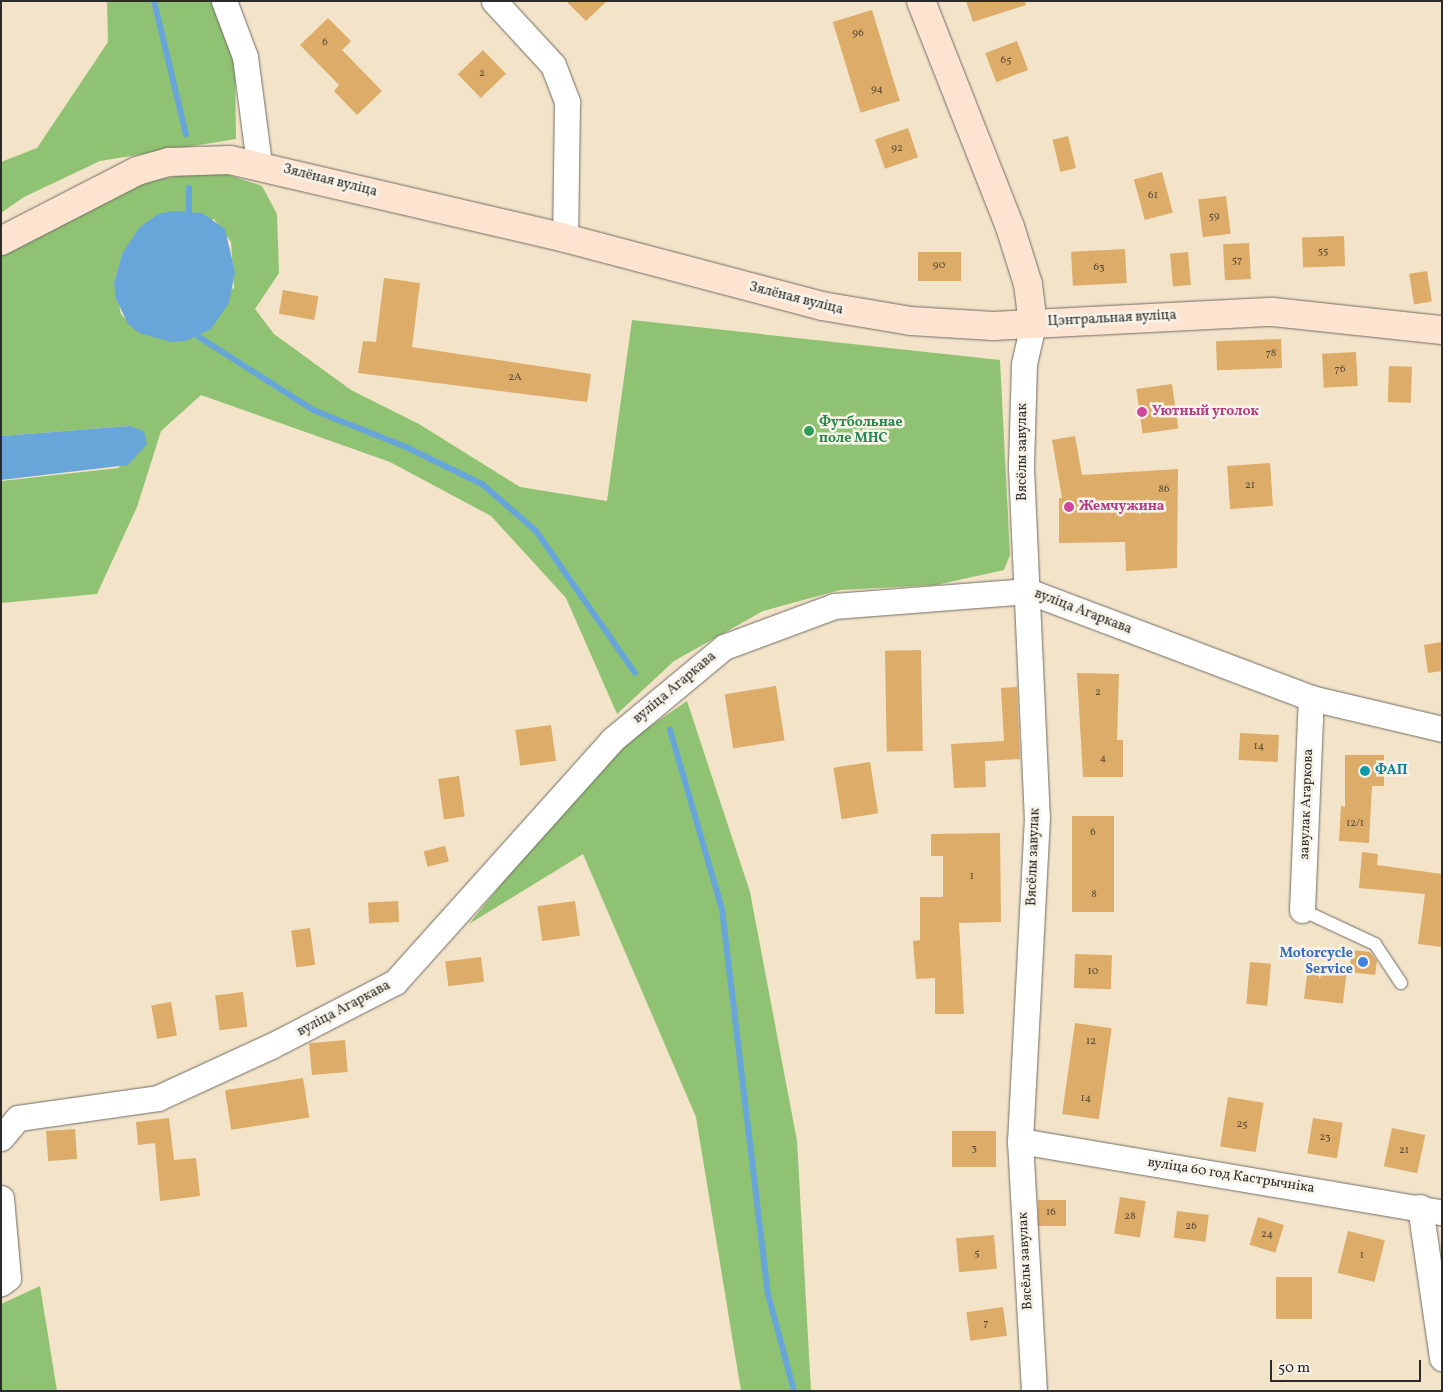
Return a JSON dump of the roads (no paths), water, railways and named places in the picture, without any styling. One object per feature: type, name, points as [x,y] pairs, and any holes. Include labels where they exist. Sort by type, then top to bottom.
[{"type":"street","points":[[224,1],[245,57],[259,164]]},
{"type":"street","points":[[494,1],[553,65],[568,102],[565,238]]},
{"type":"street","name":"Цэнтральная вуліца","points":[[921,1],[1010,227],[1028,284],[1033,324],[1273,312],[1442,330]]},
{"type":"street","name":"Зялёная вуліца","points":[[1,241],[145,169],[200,159],[259,164],[565,238],[867,315],[952,324],[1033,324]]},
{"type":"street","name":"Вясёлы завулак","points":[[1033,324],[1024,364],[1021,468],[1037,817],[1020,1140],[1034,1391]]},
{"type":"street","name":"вуліца Агаркава","points":[[1,1138],[18,1118],[158,1098],[271,1046],[395,982],[612,740],[724,647],[834,606],[1028,591],[1311,698],[1442,729]]},
{"type":"street","name":"завулак Агаркова","points":[[1302,910],[1311,698]]},
{"type":"street","name":"вуліца 60 год Кастрычніка","points":[[1020,1140],[1431,1210]]},
{"type":"street","points":[[1,1198],[8,1278],[1,1283]]},
{"type":"street","points":[[1431,1210],[1442,1358]]},
{"type":"lane","points":[[1302,910],[1375,944],[1401,984]]},
{"type":"water","points":[[174,211],[202,213],[225,229],[235,272],[229,303],[211,329],[186,341],[171,342],[139,333],[128,324],[116,299],[114,283],[122,254],[139,228],[158,214]]},
{"type":"water","points":[[130,426],[144,431],[147,444],[128,465],[1,480],[1,436]]},
{"type":"waterway","points":[[154,1],[186,134]]},
{"type":"waterway","points":[[189,188],[189,211]]},
{"type":"waterway","points":[[199,337],[313,410],[406,447],[482,484],[536,531],[635,673]]},
{"type":"waterway","points":[[670,730],[722,909],[768,1294],[794,1391]]},
{"type":"place","name":"Уютный уголок","points":[[1142,412]]},
{"type":"place","name":"Футбольнае поле МНС","points":[[809,431]]},
{"type":"place","name":"Жемчужина","points":[[1069,507]]},
{"type":"place","name":"ФАП","points":[[1365,771]]},
{"type":"place","name":"Motorcycle Service","points":[[1363,962]]}]
